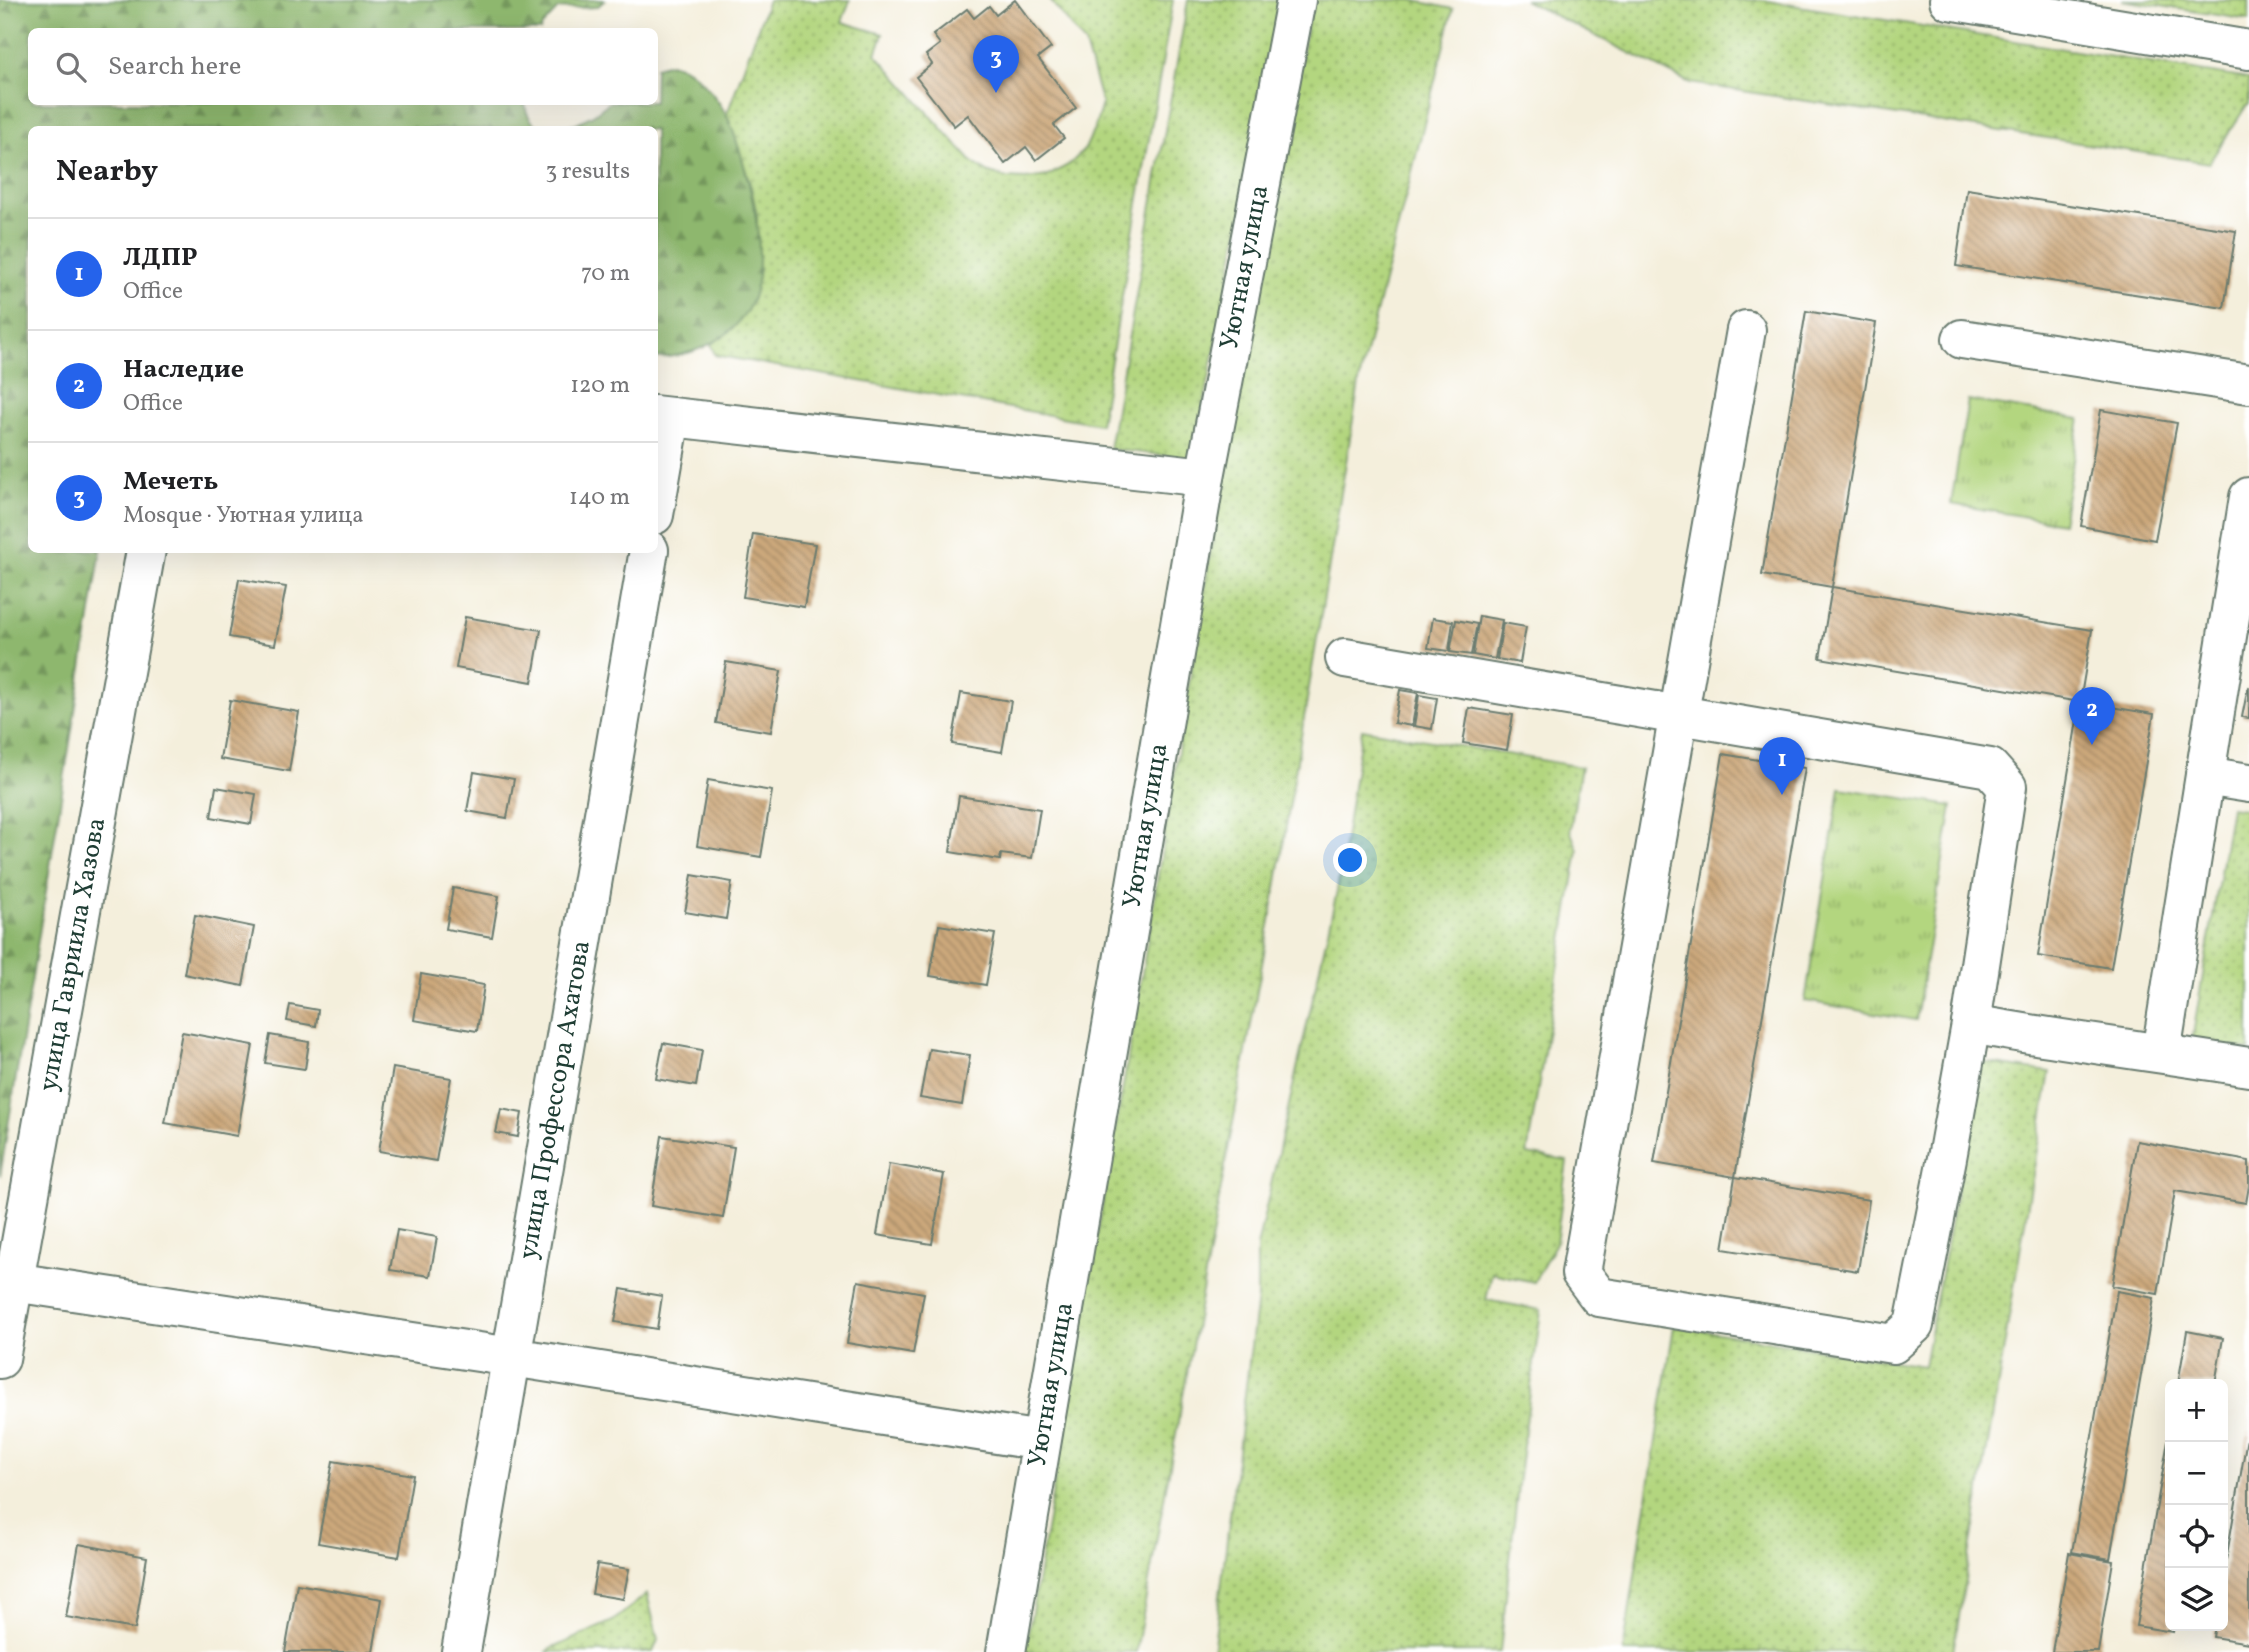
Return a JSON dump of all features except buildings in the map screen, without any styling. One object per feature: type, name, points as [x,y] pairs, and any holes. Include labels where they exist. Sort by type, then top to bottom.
[{"type":"street","name":"Уютная улица","points":[[1006,1652],[1205,477],[1296,0]]},
{"type":"street","points":[[1949,0],[2249,50]]},
{"type":"street","points":[[1345,658],[1678,714],[1990,768],[2007,787],[1971,1024],[1914,1325],[1893,1343],[1600,1297],[1581,1273],[1678,714],[1746,330]]},
{"type":"street","points":[[1962,339],[2249,384]]},
{"type":"street","points":[[658,471],[663,416],[1205,477]]},
{"type":"street","points":[[2161,1053],[2249,497]]},
{"type":"street","name":"улица Гавриила Хазова","points":[[0,1359],[145,553]]},
{"type":"street","name":"улица Профессора Ахатова","points":[[461,1652],[648,553]]},
{"type":"street","points":[[2205,776],[2249,783]]},
{"type":"street","points":[[1971,1024],[2249,1068]]},
{"type":"street","points":[[13,1282],[512,1357],[1041,1441]]},
{"type":"green space","points":[[0,0],[605,0],[597,7],[558,9],[541,28],[28,28],[28,105],[525,105],[530,118],[538,126],[28,126],[28,553],[101,553],[0,1176]]},
{"type":"green space","points":[[768,0],[850,0],[842,22],[883,34],[876,54],[972,162],[989,173],[1026,179],[1048,176],[1070,164],[1085,149],[1102,104],[1085,44],[1050,0],[1173,0],[1100,424],[715,355],[711,344],[731,330],[757,277],[757,215],[751,187],[727,114]]},
{"type":"green space","points":[[1188,0],[1285,0],[1193,459],[1109,449]]},
{"type":"green space","points":[[1312,0],[1412,0],[1453,9],[1360,377],[1277,882],[1136,1652],[1025,1652],[1135,1017],[1222,481]]},
{"type":"green space","points":[[1524,0],[1762,0],[2249,79],[2249,104],[2209,163],[1690,83]]},
{"type":"green space","points":[[2122,0],[2249,0],[2249,20]]},
{"type":"green space","points":[[670,63],[690,71],[717,100],[729,120],[740,151],[755,212],[759,258],[752,300],[735,326],[715,342],[692,352],[658,358],[658,126],[571,126],[606,105],[658,105],[658,66]]},
{"type":"green space","points":[[1968,400],[2080,419],[2062,523],[1951,504]]},
{"type":"green space","points":[[1362,729],[1581,767],[1570,830],[1578,850],[1527,1154],[1567,1161],[1556,1243],[1534,1282],[1492,1273],[1486,1300],[1541,1310],[1500,1652],[1213,1652],[1257,1298],[1257,1247],[1337,891]]},
{"type":"green space","points":[[1840,788],[1952,806],[1916,1020],[1805,1001]]},
{"type":"green space","points":[[2231,807],[2249,810],[2249,1050],[2192,1041]]},
{"type":"green space","points":[[1980,1062],[2050,1072],[1953,1652],[1623,1652],[1674,1326],[1924,1366]]},
{"type":"green space","points":[[647,1594],[658,1640],[653,1652],[547,1652],[613,1621]]},
{"type":"place","name":"Мечеть","points":[[996,93]]},
{"type":"place","name":"Наследие","points":[[2092,745]]},
{"type":"place","name":"ЛДПР","points":[[1782,795]]}]
